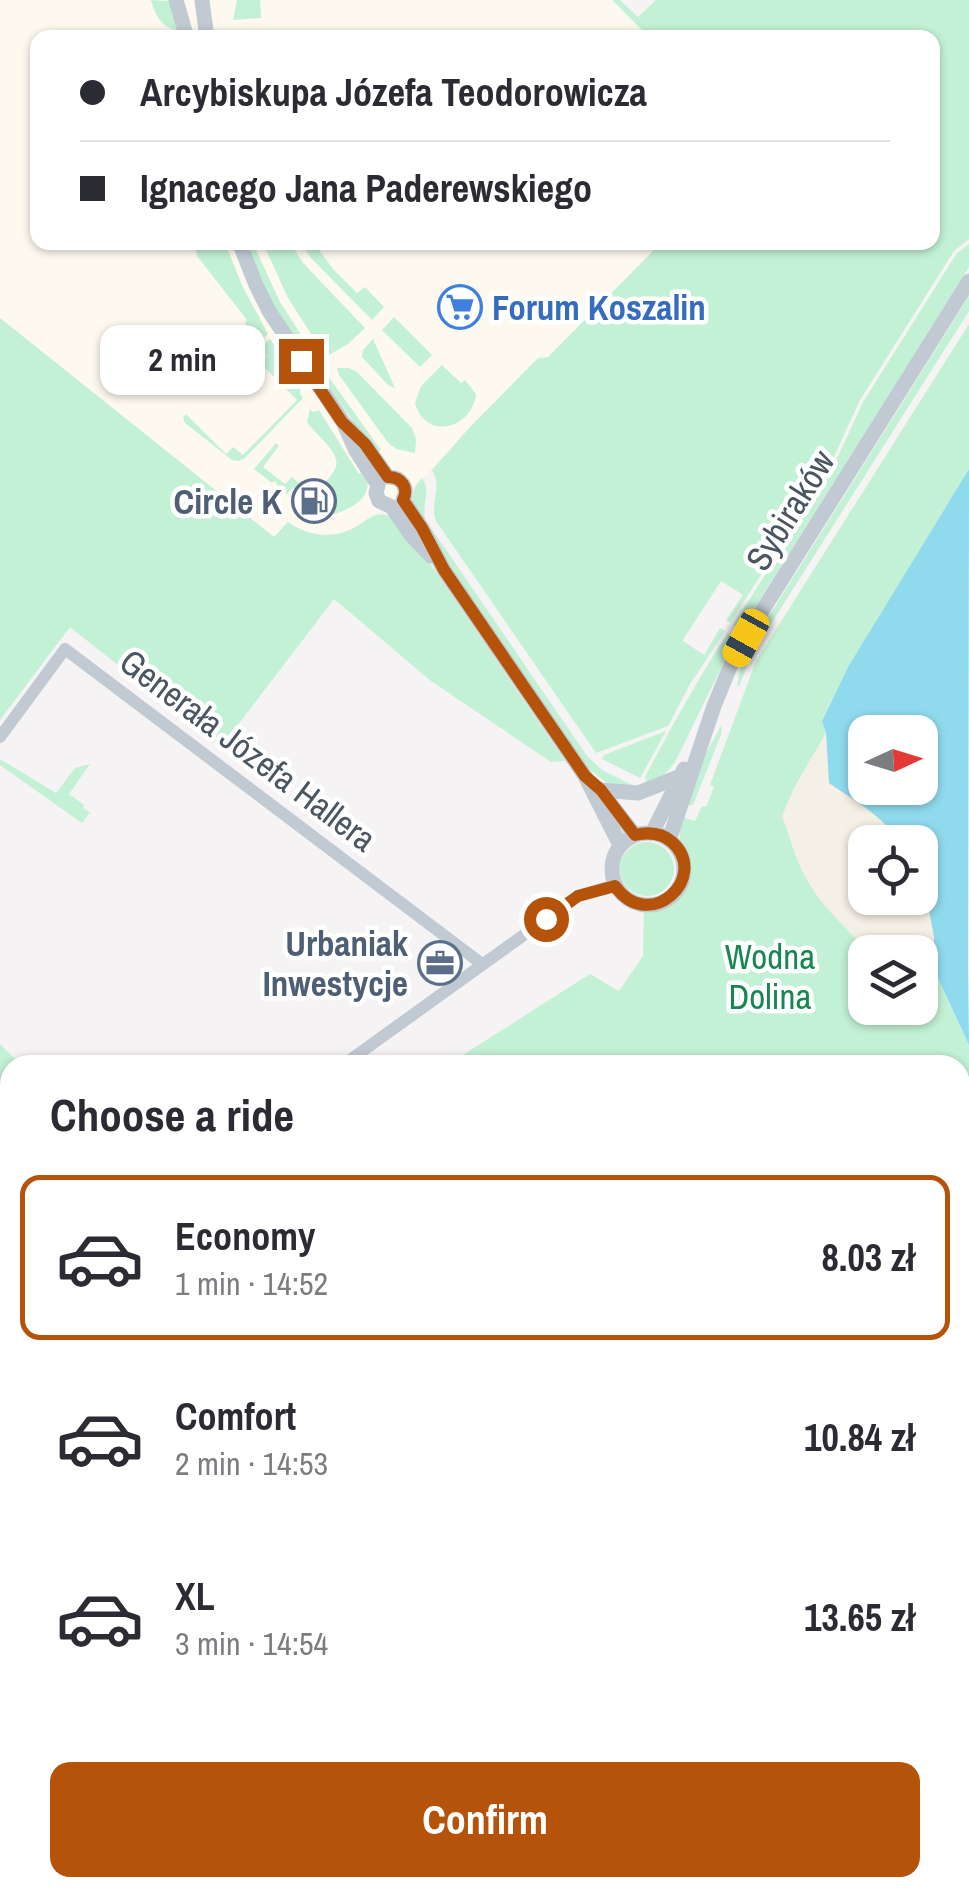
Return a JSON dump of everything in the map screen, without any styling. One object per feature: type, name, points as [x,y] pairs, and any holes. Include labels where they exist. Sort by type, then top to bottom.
[{"type":"street","points":[[176,0],[184,30]]},
{"type":"street","points":[[202,0],[206,30]]},
{"type":"street","points":[[242,250],[269,311],[342,422],[356,451],[383,481]]},
{"type":"street","name":"Sybiraków","points":[[669,840],[730,667],[969,281]]},
{"type":"street","points":[[397,478],[404,484],[406,492],[397,503],[385,506],[379,501],[376,493],[383,481],[397,478]]},
{"type":"street","points":[[397,503],[422,528],[444,570],[585,776],[620,845]]},
{"type":"street","name":"Generała Józefa Hallera","points":[[0,737],[66,650],[482,964]]},
{"type":"street","points":[[652,833],[714,706]]},
{"type":"street","points":[[585,776],[601,790],[635,835]]},
{"type":"street","points":[[601,790],[638,794],[681,776]]},
{"type":"street","points":[[652,833],[669,840],[680,853],[684,870],[680,886],[668,899],[652,905],[634,903],[615,886],[612,860],[620,845],[635,835],[652,833]]},
{"type":"street","points":[[357,1055],[578,896],[615,886]]},
{"type":"shaded area","points":[[0,0],[620,0],[651,30],[30,30],[30,250],[681,250],[454,445],[416,485],[352,529],[319,535],[288,523],[274,537],[0,318]]},
{"type":"green space","points":[[151,0],[169,1],[181,30],[169,28],[155,12]]},
{"type":"green space","points":[[237,0],[260,0],[261,18],[233,20]]},
{"type":"green space","points":[[612,0],[620,0],[638,17],[656,0],[969,0],[969,239],[954,251],[860,400],[827,472],[730,623],[726,620],[743,595],[721,581],[684,638],[704,655],[720,628],[725,631],[668,726],[596,753],[436,521],[432,470],[538,358],[548,357],[654,250],[940,250],[940,30],[642,30]]},
{"type":"green space","points":[[969,244],[969,267],[742,628],[733,625],[830,474],[863,402],[957,253]]},
{"type":"green space","points":[[196,250],[228,250],[268,334],[249,351],[252,337],[247,320]]},
{"type":"green space","points":[[249,250],[256,250],[280,302],[318,361],[297,343],[266,290]]},
{"type":"green space","points":[[266,250],[295,250],[365,328],[329,355],[322,351],[288,298]]},
{"type":"green space","points":[[306,250],[319,250],[357,293],[365,287],[384,307],[372,320]]},
{"type":"green space","points":[[969,296],[969,311],[757,646],[737,687],[749,648]]},
{"type":"green space","points":[[394,317],[432,355],[420,367],[382,330]]},
{"type":"green space","points":[[0,318],[274,537],[288,522],[310,533],[326,535],[350,530],[376,515],[394,518],[431,565],[565,761],[551,762],[431,681],[334,599],[221,747],[70,627],[0,720]]},
{"type":"green space","name":"Wodna Dolina","points":[[969,324],[969,469],[848,667],[822,720],[826,733],[793,790],[852,935],[848,935],[848,1025],[938,1025],[938,978],[969,1045],[969,1055],[463,1055],[590,974],[619,991],[643,956],[644,911],[670,903],[683,891],[688,864],[680,838],[682,817],[695,821],[702,806],[706,807],[714,787],[710,785],[756,661]]},
{"type":"green space","points":[[270,339],[301,384],[303,398],[245,458],[232,460],[183,418],[186,414],[226,454],[233,447],[243,455],[297,400],[260,363],[267,356],[259,348]]},
{"type":"green space","points":[[373,339],[395,388],[362,357]]},
{"type":"green space","points":[[442,365],[461,383],[465,380],[476,394],[467,415],[449,426],[429,423],[415,403],[421,386]]},
{"type":"green space","points":[[337,368],[357,372],[412,428],[415,453],[389,444]]},
{"type":"green space","points":[[328,376],[381,450],[376,453],[327,385]]},
{"type":"green space","points":[[310,409],[319,410],[359,474],[364,471],[367,482],[364,496],[358,502],[324,516],[308,515],[304,503],[316,510],[322,503],[313,494],[331,476],[336,463],[332,451],[307,422]]},
{"type":"green space","points":[[276,443],[279,446],[263,467],[285,484],[292,477],[301,485],[295,500],[290,497],[296,490],[293,487],[287,494],[275,481],[272,483],[254,469]]},
{"type":"green space","points":[[422,478],[426,488],[425,519],[587,756],[602,770],[634,786],[607,783],[588,768],[440,552],[411,500]]},
{"type":"green space","points":[[728,633],[735,640],[674,764],[647,786],[645,777]]},
{"type":"green space","points":[[722,724],[693,805],[686,806],[699,766]]},
{"type":"green space","points":[[666,731],[640,778],[602,759],[604,755]]},
{"type":"green space","points":[[0,759],[56,793],[75,768],[90,764],[69,794],[91,811],[82,823],[0,765]]},
{"type":"green space","points":[[647,842],[666,850],[674,869],[666,888],[647,896],[628,888],[620,869],[628,850]]},
{"type":"sand","points":[[826,733],[829,782],[848,795],[848,805],[861,805],[885,825],[848,825],[848,915],[929,915],[933,935],[854,935],[842,924],[807,880],[796,856],[782,816]]},
{"type":"water","points":[[969,469],[969,1045],[938,978],[938,935],[934,935],[930,915],[938,915],[938,825],[885,825],[861,805],[938,805],[938,715],[848,715],[848,796],[829,783],[822,721],[848,667]]},
{"type":"place","name":"Forum Koszalin","points":[[460,307]]},
{"type":"place","name":"Circle K","points":[[314,501]]},
{"type":"place","name":"Urbaniak Inwestycje","points":[[440,963]]},
{"type":"route","points":[[301,361],[342,422],[365,444],[388,477],[404,484],[403,500],[444,570],[585,776],[601,790],[635,835],[661,835],[680,853],[684,870],[680,886],[660,903],[634,903],[615,886],[578,896],[546,919]]}]
